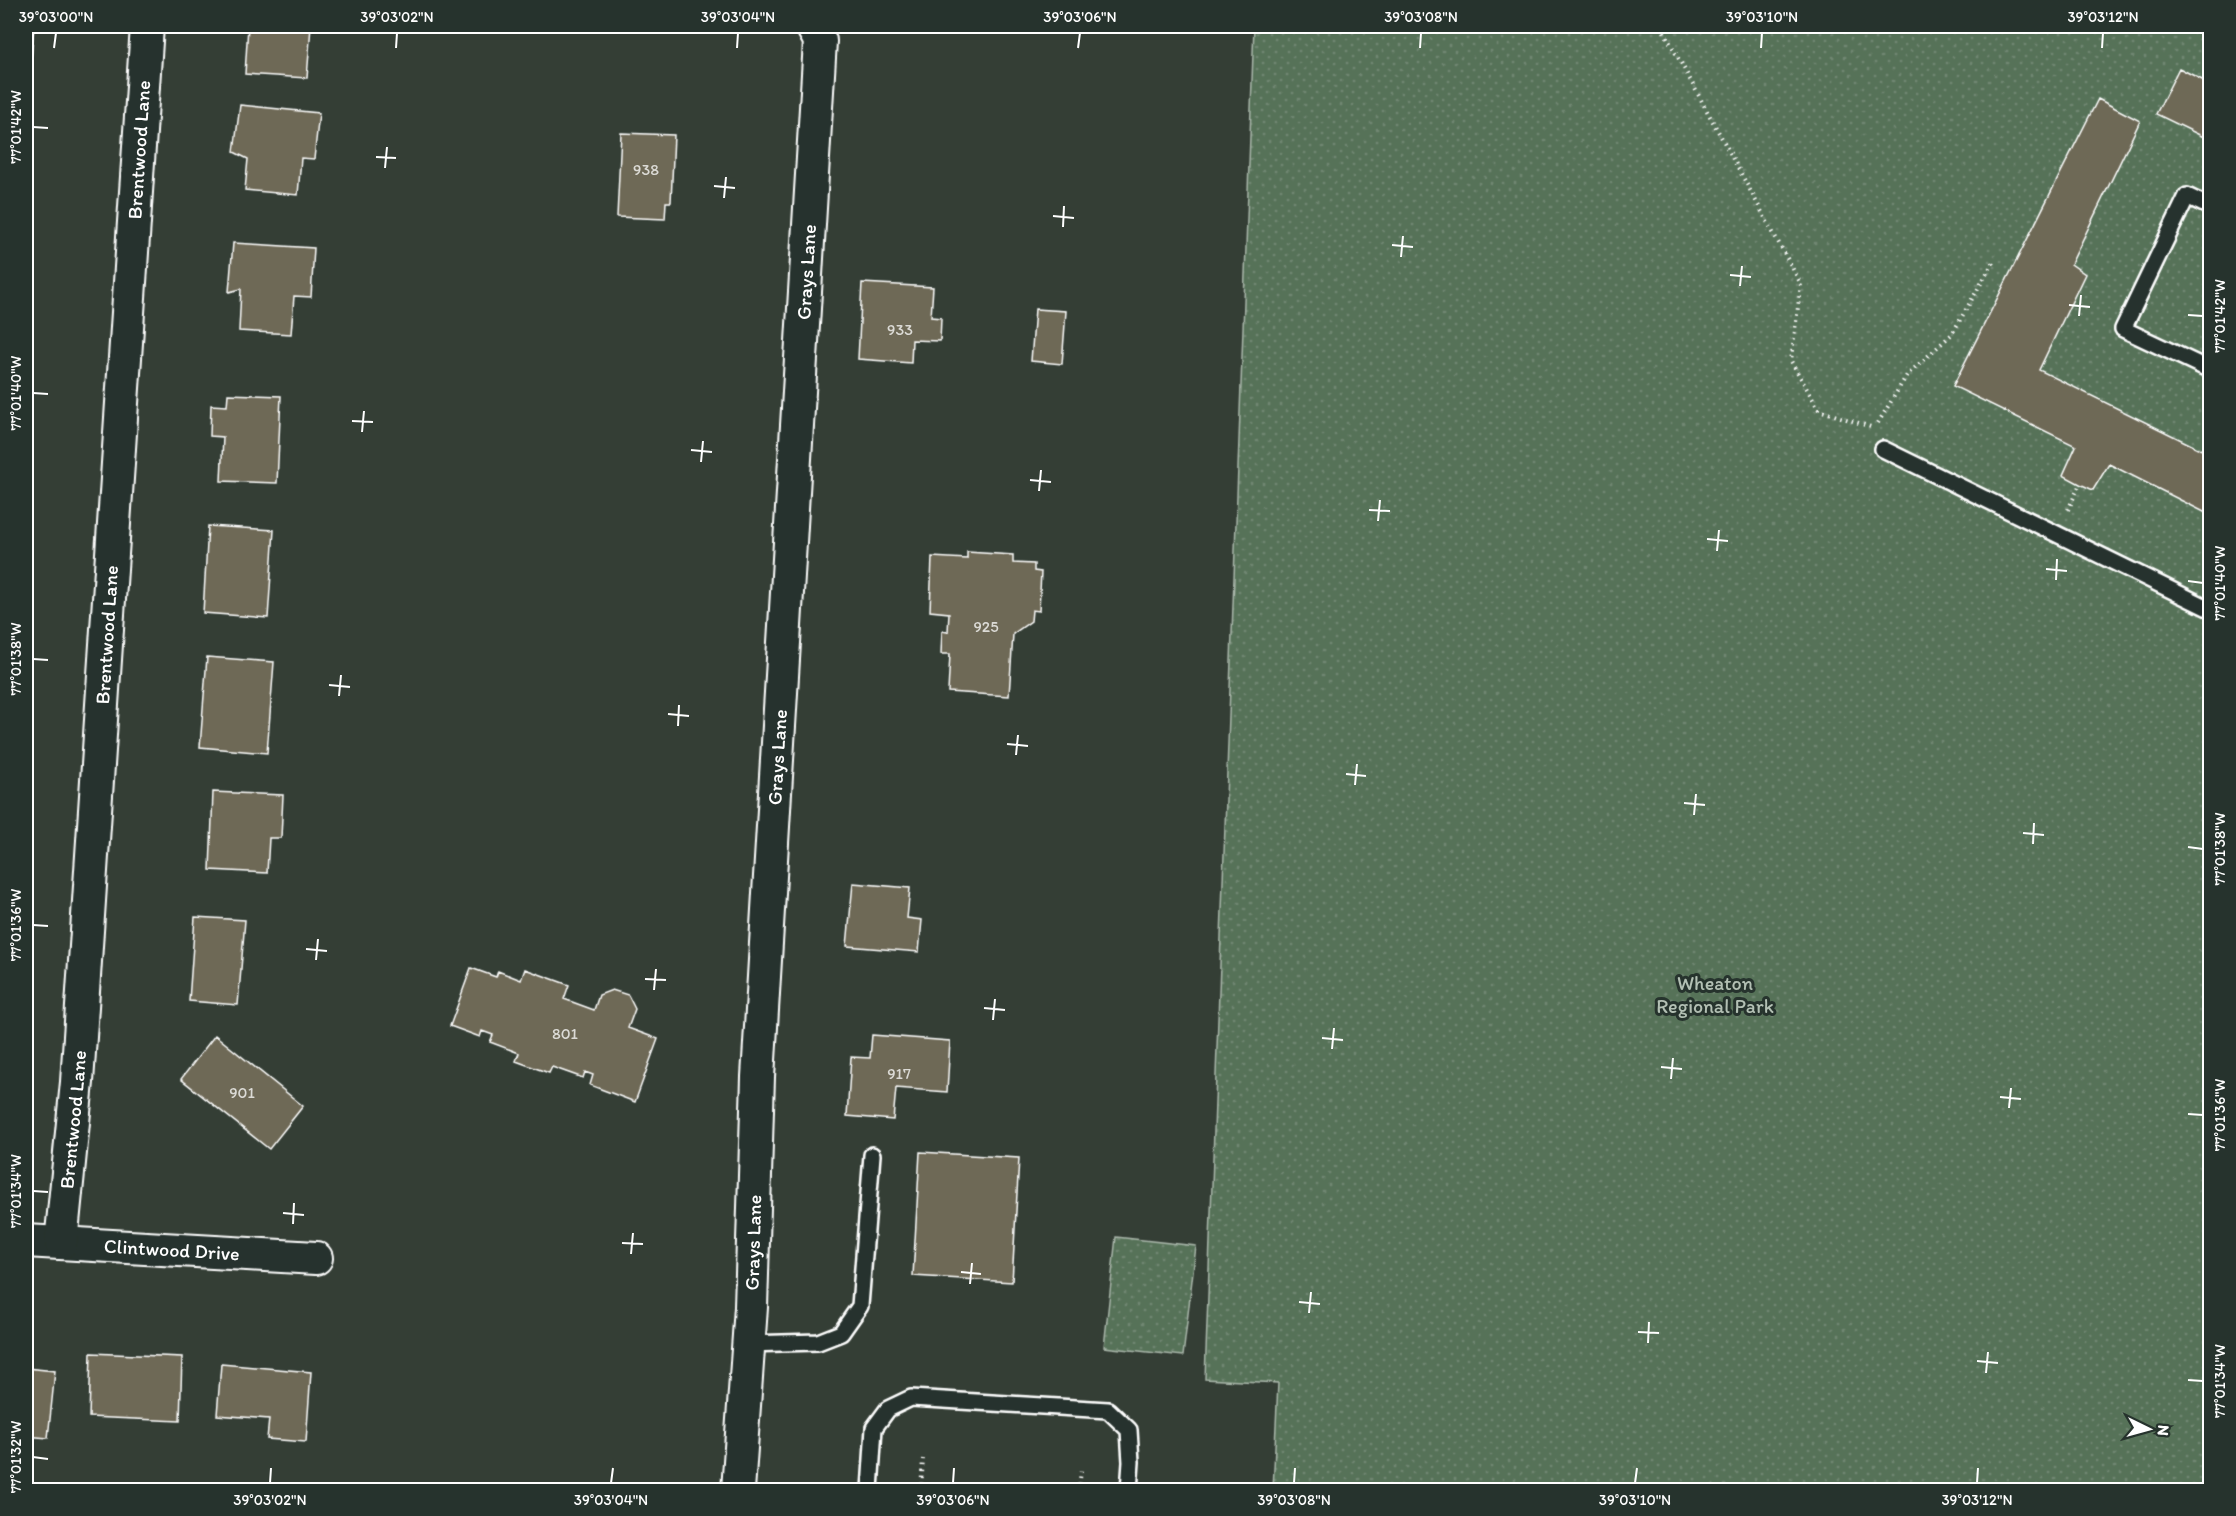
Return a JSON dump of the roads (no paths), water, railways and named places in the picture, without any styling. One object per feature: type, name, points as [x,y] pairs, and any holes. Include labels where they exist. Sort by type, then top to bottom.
[{"type":"street","name":"Brentwood Lane","points":[[62,1243],[77,1082],[147,26]]},
{"type":"street","name":"Grays Lane","points":[[738,1491],[748,1344],[758,1077],[820,41],[812,26]]},
{"type":"street","name":"Clintwood Drive","points":[[26,1241],[316,1258]]},
{"type":"lane","points":[[2211,207],[2187,196],[2123,329],[2211,370]]},
{"type":"lane","points":[[1883,448],[2211,609]]},
{"type":"lane","points":[[748,1344],[818,1342],[841,1333],[860,1306],[872,1155]]},
{"type":"lane","points":[[870,1491],[874,1428],[888,1409],[910,1398],[1108,1410],[1129,1430],[1131,1462],[1129,1491]]},
{"type":"park label","name":"Wheaton Regional Park","points":[[1715,994]]}]
